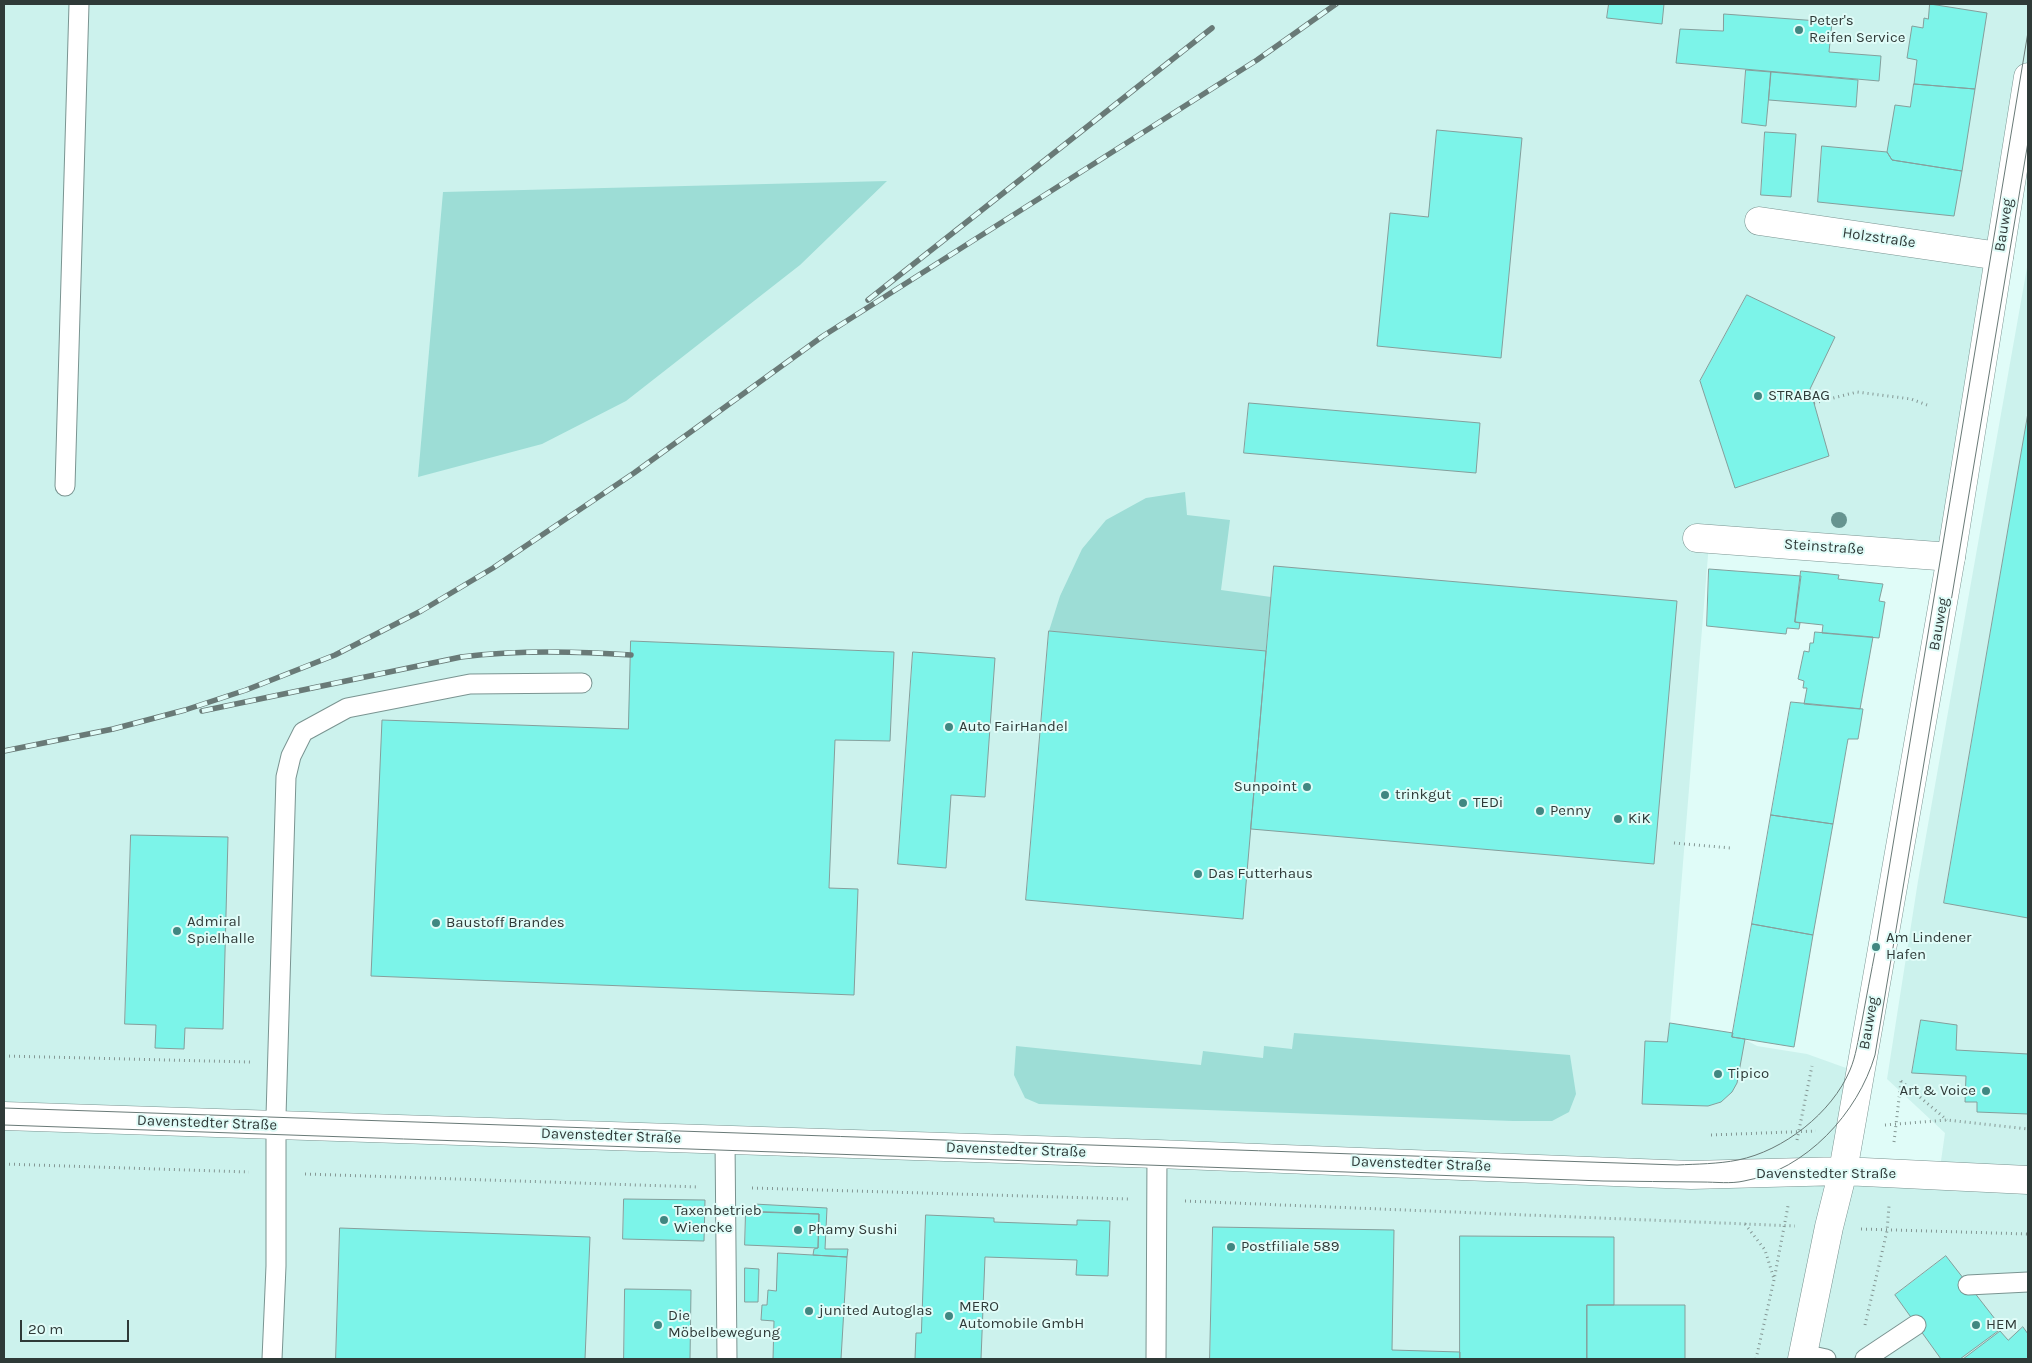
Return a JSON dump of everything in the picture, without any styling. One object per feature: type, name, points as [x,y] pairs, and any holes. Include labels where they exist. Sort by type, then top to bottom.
[{"type":"street","name":"Bauweg","points":[[1844,1171],[1951,557],[2028,77]]},
{"type":"street","name":"Holzstraße","points":[[1759,221],[1999,256]]},
{"type":"street","name":"Steinstraße","points":[[1697,538],[1951,557]]},
{"type":"street","name":"Davenstedter Straße","points":[[4,1116],[1157,1154],[1691,1175],[1844,1171],[2028,1180]]},
{"type":"street","points":[[1810,1358],[1829,1227],[1844,1171]]},
{"type":"lane","points":[[65,486],[79,4]]},
{"type":"lane","points":[[272,1359],[277,1173],[276,1125],[286,776],[291,756],[302,732],[347,708],[470,684],[582,683]]},
{"type":"lane","points":[[726,1140],[727,1359]]},
{"type":"lane","points":[[1156,1359],[1157,1154]]},
{"type":"lane","points":[[1968,1285],[2028,1282]]},
{"type":"lane","points":[[1865,1359],[1916,1325]]},
{"type":"path","points":[[1814,403],[1857,392],[1911,399],[1927,405]]},
{"type":"path","points":[[1674,843],[1731,848]]},
{"type":"path","points":[[4,1056],[278,1063]]},
{"type":"path","points":[[1901,1080],[1947,1120]]},
{"type":"path","points":[[1711,1135],[1798,1132],[1947,1120],[2028,1129]]},
{"type":"path","points":[[4,1164],[1156,1200],[1829,1227]]},
{"type":"path","points":[[1745,1224],[1765,1250],[1774,1280],[1756,1359]]},
{"type":"path","points":[[1864,1330],[1887,1231],[2028,1234]]},
{"type":"shaded area","points":[[4,4],[2028,4],[2028,77],[1946,563],[1709,543],[1670,1023],[1733,1033],[1757,1046],[1807,1054],[1860,1073],[1844,1171],[1939,1175],[1945,1133],[1887,1079],[1918,881],[2028,262],[2028,1359],[4,1359]]},
{"type":"shaded area","points":[[887,181],[800,265],[626,401],[542,444],[418,477],[443,192]]},
{"type":"shaded area","points":[[1185,492],[1187,515],[1230,520],[1221,590],[1271,597],[1266,651],[1049,631],[1060,596],[1082,549],[1106,520],[1146,498]]},
{"type":"shaded area","points":[[1294,1033],[1570,1055],[1576,1094],[1569,1112],[1552,1121],[1513,1121],[1039,1104],[1025,1098],[1014,1075],[1016,1046],[1201,1065],[1203,1051],[1263,1058],[1264,1046],[1292,1049]]},
{"type":"building","points":[[1609,4],[1664,4],[1662,24],[1607,18]]},
{"type":"building","points":[[1930,4],[1987,13],[1975,89],[1914,84],[1917,60],[1907,58],[1912,26],[1923,28],[1924,18],[1928,19]]},
{"type":"building","points":[[1724,14],[1832,22],[1829,52],[1881,56],[1879,81],[1676,63],[1680,29],[1723,31]]},
{"type":"building","points":[[1746,70],[1771,72],[1766,126],[1742,123]]},
{"type":"building","points":[[1771,72],[1858,80],[1856,107],[1769,100]]},
{"type":"building","points":[[1914,84],[1975,89],[1962,171],[1892,160],[1887,152],[1895,105],[1910,107]]},
{"type":"building","points":[[1437,130],[1522,138],[1501,358],[1377,346],[1390,213],[1428,217]]},
{"type":"building","points":[[1765,132],[1796,134],[1791,197],[1761,195]]},
{"type":"building","points":[[1822,146],[1887,152],[1892,160],[1962,171],[1954,216],[1818,202]]},
{"type":"building","name":"STRABAG","points":[[1747,295],[1835,337],[1810,389],[1829,456],[1735,488],[1700,381]]},
{"type":"building","points":[[1249,403],[1480,423],[1476,473],[1244,453]]},
{"type":"building","points":[[2028,413],[2028,918],[1944,903]]},
{"type":"building","points":[[1274,566],[1677,601],[1654,864],[1251,829]]},
{"type":"building","points":[[1709,569],[1801,576],[1795,622],[1800,623],[1799,629],[1787,628],[1786,634],[1707,626]]},
{"type":"building","points":[[1801,571],[1839,575],[1838,579],[1883,584],[1879,601],[1885,602],[1879,638],[1822,633],[1823,625],[1795,622]]},
{"type":"building","points":[[1049,631],[1266,651],[1243,919],[1026,900]]},
{"type":"building","points":[[1815,632],[1873,637],[1860,709],[1804,704],[1807,688],[1803,688],[1804,681],[1798,679],[1804,651],[1809,652],[1810,643],[1813,643]]},
{"type":"building","points":[[631,641],[894,652],[890,741],[835,740],[829,888],[858,889],[854,995],[371,976],[382,720],[628,729]]},
{"type":"building","name":"Auto FairHandel","points":[[913,652],[995,658],[985,797],[951,795],[946,868],[898,864]]},
{"type":"building","points":[[1791,702],[1863,709],[1858,739],[1848,739],[1833,824],[1771,815]]},
{"type":"building","points":[[1771,815],[1833,824],[1813,935],[1752,924]]},
{"type":"building","name":"Admiral Spielhalle","points":[[131,835],[228,837],[223,1029],[185,1028],[184,1049],[155,1048],[156,1025],[125,1024]]},
{"type":"building","points":[[1752,924],[1813,935],[1794,1047],[1732,1037]]},
{"type":"building","points":[[1921,1020],[1957,1025],[1956,1050],[2028,1054],[2028,1114],[1977,1112],[1977,1102],[1965,1102],[1966,1076],[1912,1073]]},
{"type":"building","points":[[1670,1023],[1733,1033],[1732,1037],[1745,1039],[1737,1083],[1732,1092],[1721,1102],[1708,1106],[1642,1104],[1645,1041],[1667,1042]]},
{"type":"building","name":"Taxenbetrieb Wiencke","points":[[624,1199],[705,1200],[704,1241],[623,1239]]},
{"type":"building","points":[[754,1204],[827,1208],[825,1249],[848,1249],[847,1257],[813,1255],[814,1249],[818,1248],[819,1214],[753,1212]]},
{"type":"building","points":[[746,1211],[819,1214],[818,1248],[745,1245]]},
{"type":"building","points":[[926,1215],[994,1218],[994,1222],[1077,1225],[1077,1220],[1110,1221],[1108,1276],[1076,1275],[1077,1260],[985,1257],[981,1359],[915,1359],[916,1333],[921,1333]]},
{"type":"building","points":[[1213,1227],[1394,1230],[1392,1350],[1460,1352],[1460,1359],[1210,1359]]},
{"type":"building","points":[[340,1228],[590,1237],[585,1359],[336,1359]]},
{"type":"building","points":[[1460,1236],[1614,1237],[1614,1305],[1587,1305],[1587,1359],[1460,1359]]},
{"type":"building","points":[[778,1253],[847,1257],[841,1359],[773,1359],[774,1321],[761,1320],[762,1305],[767,1305],[768,1290],[776,1291]]},
{"type":"building","points":[[1946,1256],[2002,1328],[1960,1359],[1941,1359],[1895,1295]]},
{"type":"building","points":[[745,1268],[759,1269],[758,1302],[745,1302]]},
{"type":"building","name":"Die Möbelbewegung","points":[[625,1289],[691,1290],[690,1359],[624,1359]]},
{"type":"building","points":[[1587,1305],[1685,1305],[1685,1359],[1587,1359]]},
{"type":"building","points":[[2023,1327],[2028,1334],[2028,1359],[1963,1359],[2000,1331],[2008,1340]]},
{"type":"tram line","points":[[4,1108],[1677,1165],[1738,1160],[1772,1148],[1804,1128],[1831,1101],[1842,1086],[1850,1070],[1857,1048],[1876,947],[2028,32]]},
{"type":"tram line","points":[[4,1125],[1603,1181],[1734,1182],[1767,1175],[1788,1165],[1808,1152],[1826,1136],[1842,1117],[1856,1098],[1867,1077],[1875,1055],[2028,142]]},
{"type":"railway","points":[[4,751],[113,729],[185,710],[246,690],[335,655],[421,611],[493,568],[634,473],[823,336],[1257,60],[1336,4]]},
{"type":"railway","points":[[868,300],[1212,28]]},
{"type":"railway","points":[[202,711],[461,657],[503,653],[546,652],[631,655]]},
{"type":"place","name":"Peter's Reifen Service","points":[[1799,30]]},
{"type":"place","name":"STRABAG","points":[[1758,396]]},
{"type":"place","name":"Auto FairHandel","points":[[949,727]]},
{"type":"place","name":"Sunpoint","points":[[1307,787]]},
{"type":"place","name":"trinkgut","points":[[1385,795]]},
{"type":"place","name":"TEDi","points":[[1463,803]]},
{"type":"place","name":"Penny","points":[[1540,811]]},
{"type":"place","name":"KiK","points":[[1618,819]]},
{"type":"place","name":"Das Futterhaus","points":[[1198,874]]},
{"type":"place","name":"Baustoff Brandes","points":[[436,923]]},
{"type":"place","name":"Admiral Spielhalle","points":[[177,931]]},
{"type":"place","name":"Am Lindener Hafen","points":[[1876,947]]},
{"type":"place","name":"Tipico","points":[[1718,1074]]},
{"type":"place","name":"Art & Voice","points":[[1986,1091]]},
{"type":"place","name":"Taxenbetrieb Wiencke","points":[[664,1220]]},
{"type":"place","name":"Phamy Sushi","points":[[798,1230]]},
{"type":"place","name":"Postfiliale 589","points":[[1231,1247]]},
{"type":"place","name":"junited Autoglas","points":[[809,1311]]},
{"type":"place","name":"MERO Automobile GmbH","points":[[949,1316]]},
{"type":"place","name":"Die Möbelbewegung","points":[[658,1325]]},
{"type":"place","name":"HEM","points":[[1976,1325]]}]
